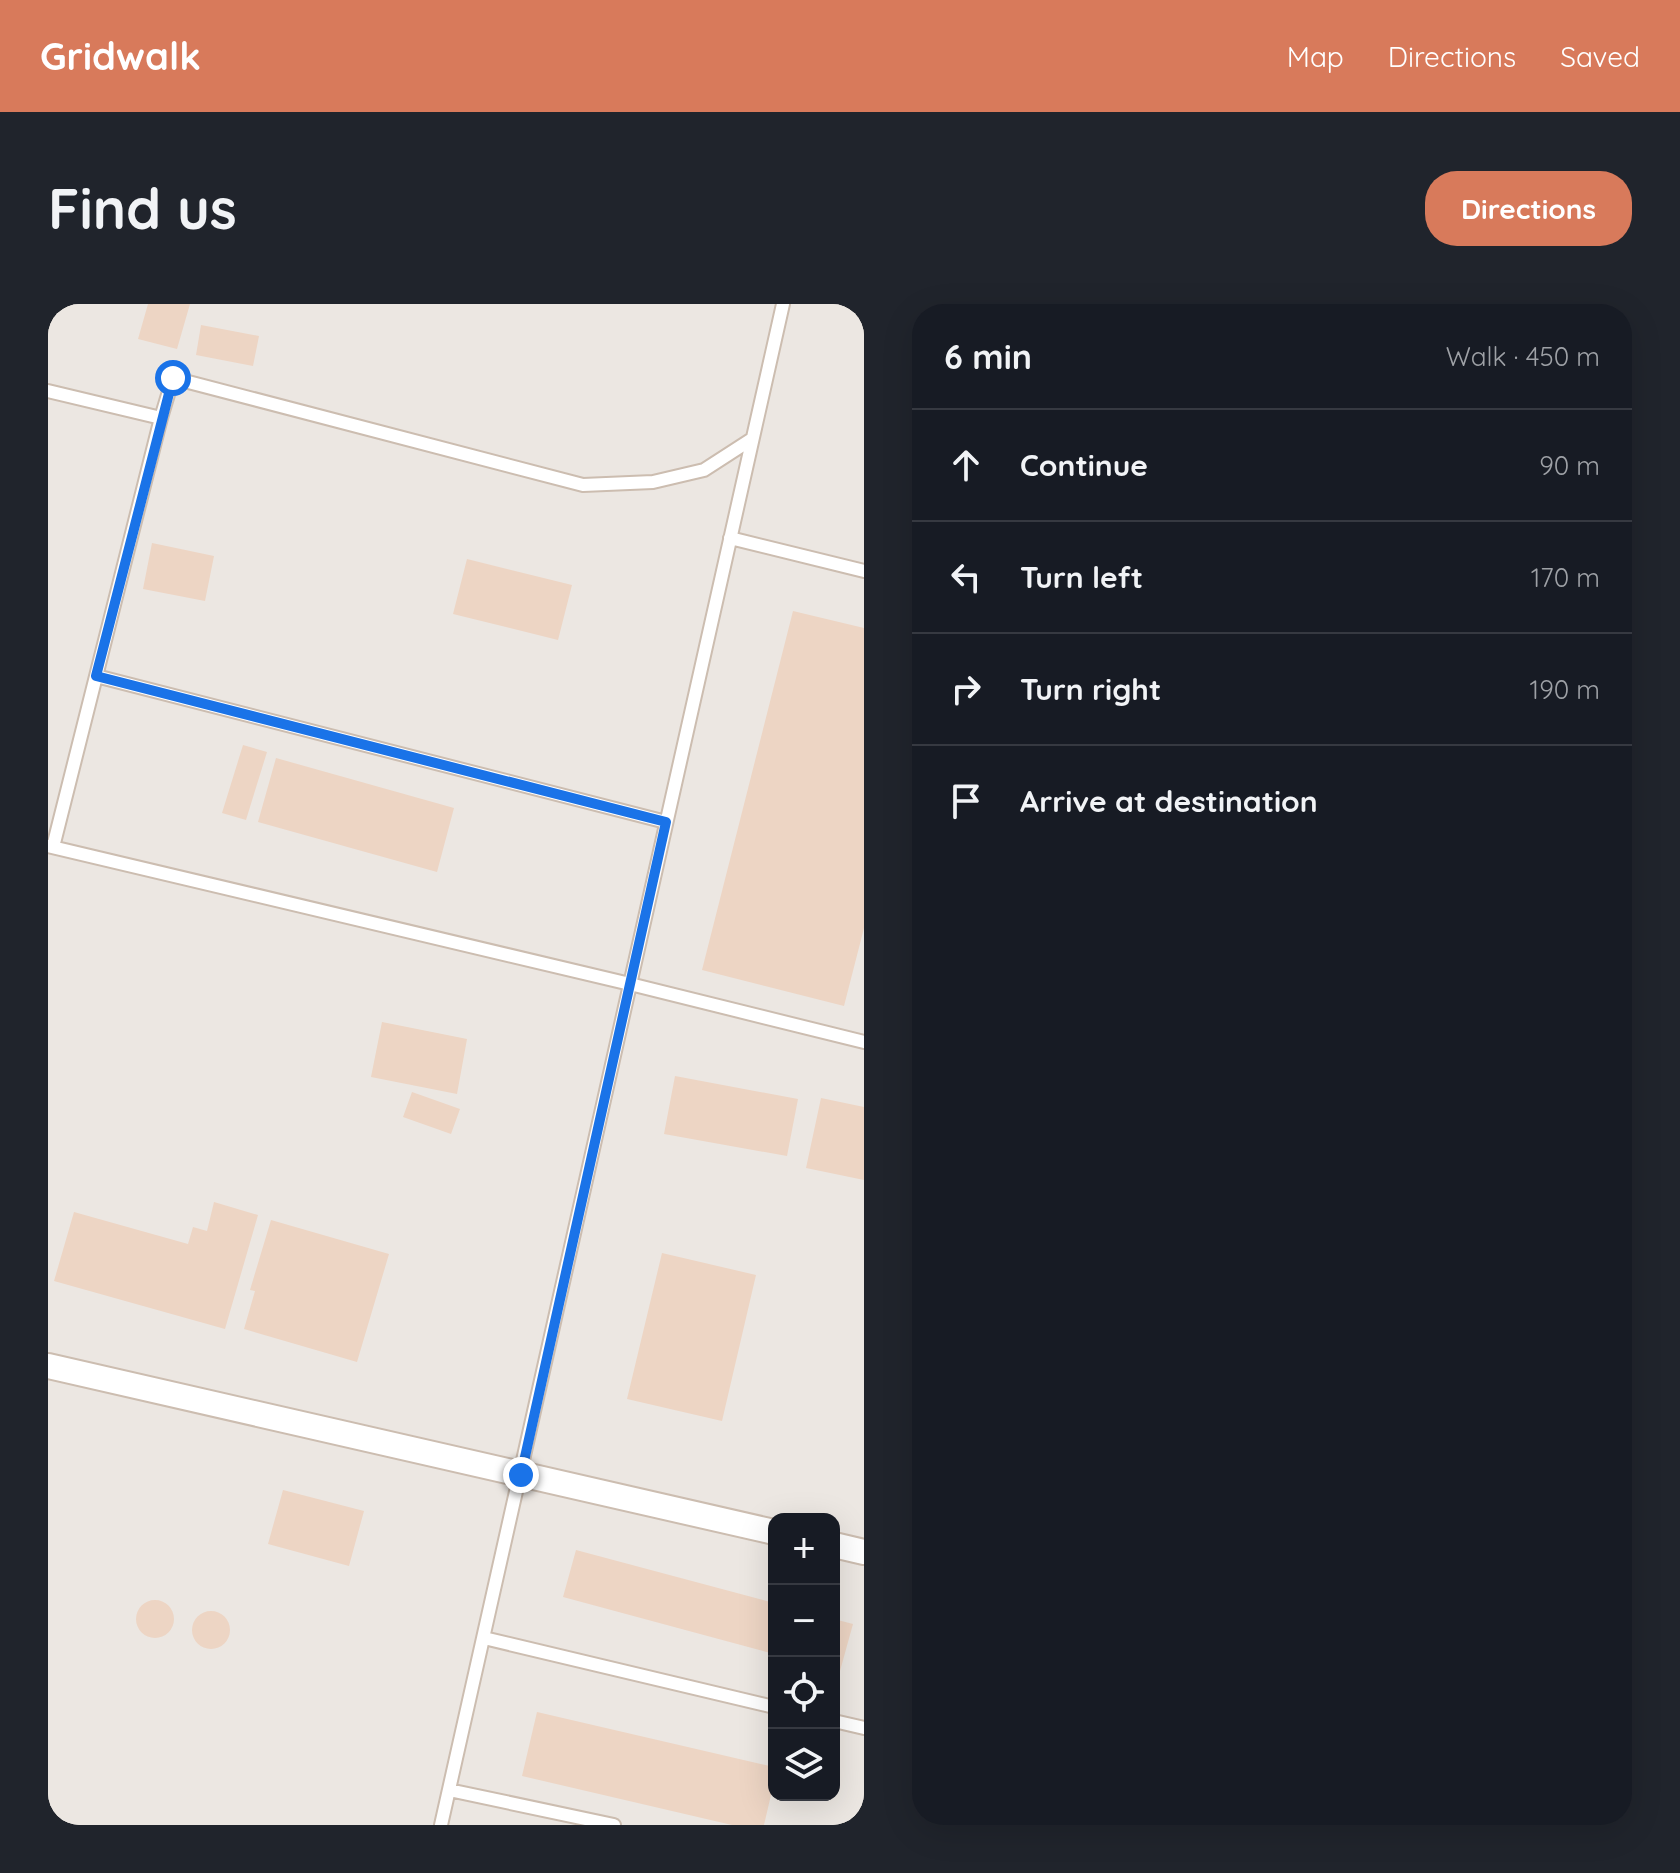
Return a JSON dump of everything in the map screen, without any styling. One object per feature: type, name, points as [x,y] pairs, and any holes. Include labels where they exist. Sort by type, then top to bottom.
[{"type":"street","points":[[48,1366],[768,1531]]},
{"type":"street","points":[[840,1546],[864,1552]]},
{"type":"lane","points":[[441,1825],[783,304]]},
{"type":"lane","points":[[752,439],[704,470],[653,482],[583,485],[173,378],[50,847],[864,1042]]},
{"type":"lane","points":[[48,391],[161,418]]},
{"type":"lane","points":[[730,538],[864,571]]},
{"type":"lane","points":[[96,676],[666,822]]},
{"type":"lane","points":[[484,1638],[768,1706]]},
{"type":"lane","points":[[840,1722],[864,1728]]},
{"type":"lane","points":[[449,1790],[614,1825]]},
{"type":"shaded area","points":[[48,304],[864,304],[864,1825],[48,1825]]},
{"type":"building","points":[[148,304],[190,304],[177,349],[138,339]]},
{"type":"building","points":[[201,325],[259,336],[253,366],[196,355]]},
{"type":"building","points":[[152,543],[214,556],[205,601],[143,589]]},
{"type":"building","points":[[467,559],[572,585],[558,640],[453,614]]},
{"type":"building","points":[[793,611],[864,628],[864,928],[844,1006],[702,970]]},
{"type":"building","points":[[243,745],[267,752],[246,820],[222,813]]},
{"type":"building","points":[[276,758],[454,808],[437,872],[258,822]]},
{"type":"building","points":[[382,1022],[467,1039],[457,1094],[371,1077]]},
{"type":"building","points":[[675,1076],[798,1099],[787,1156],[664,1134]]},
{"type":"building","points":[[412,1092],[460,1109],[451,1134],[403,1117]]},
{"type":"building","points":[[821,1098],[864,1107],[864,1180],[806,1168]]},
{"type":"building","points":[[214,1202],[258,1215],[225,1329],[54,1281],[74,1212],[188,1244],[193,1227],[207,1231]]},
{"type":"building","points":[[271,1220],[389,1254],[357,1362],[244,1329],[255,1291],[250,1290]]},
{"type":"building","points":[[662,1253],[756,1275],[722,1421],[627,1399]]},
{"type":"building","points":[[283,1490],[364,1511],[349,1566],[268,1544]]},
{"type":"building","points":[[576,1550],[768,1601],[768,1652],[563,1597]]},
{"type":"building","points":[[155,1600],[169,1605],[174,1619],[169,1633],[155,1638],[141,1633],[136,1619],[141,1605]]},
{"type":"building","points":[[211,1611],[225,1616],[230,1630],[225,1644],[211,1649],[197,1644],[192,1630],[197,1616]]},
{"type":"building","points":[[840,1621],[853,1624],[840,1671]]},
{"type":"building","points":[[537,1712],[768,1766],[770,1801],[764,1825],[732,1825],[522,1776]]},
{"type":"route","points":[[173,378],[96,676],[666,822],[521,1475]]}]
